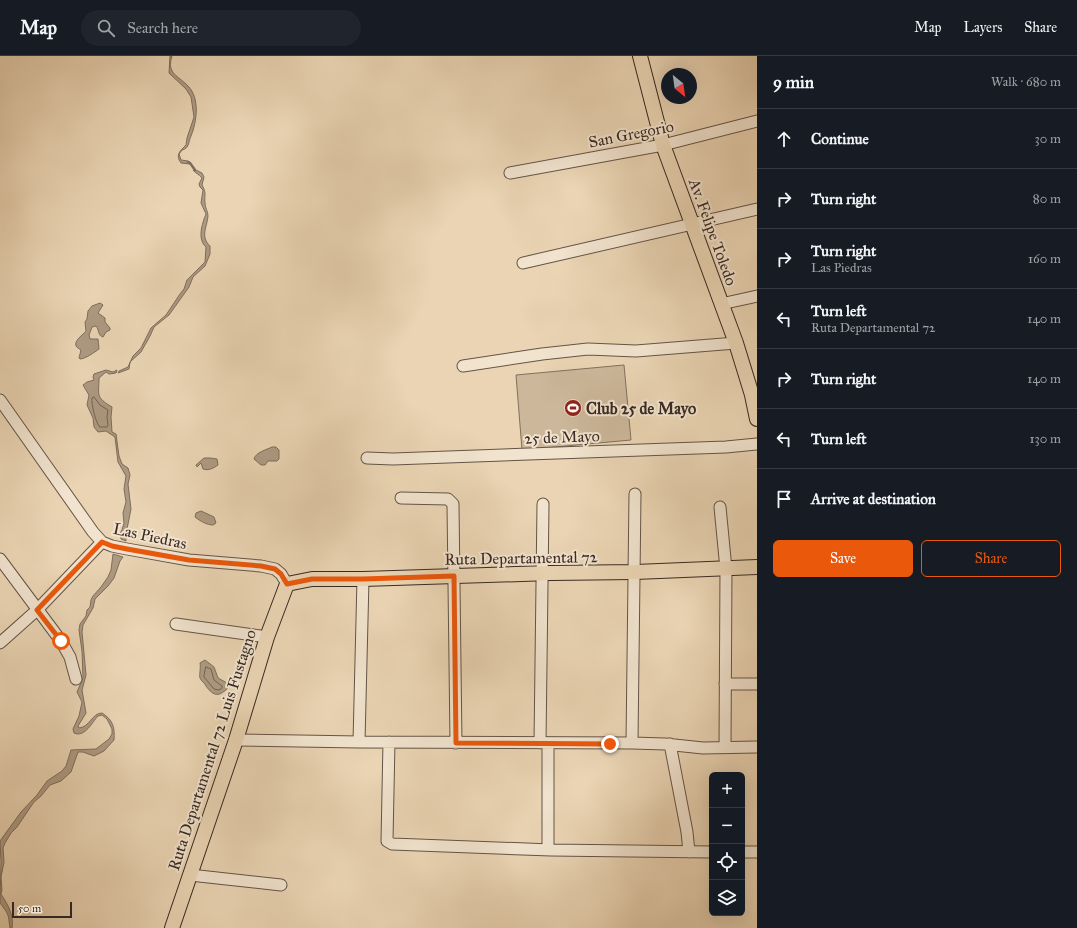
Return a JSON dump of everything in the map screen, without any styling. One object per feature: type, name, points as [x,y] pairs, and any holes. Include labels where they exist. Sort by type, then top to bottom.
[{"type":"main road","name":"Av. Felipe Toledo","points":[[640,56],[663,144],[736,343],[752,395],[757,419]]},
{"type":"main road","name":"Ruta Departamental 72","points":[[287,584],[312,579],[635,572],[757,567]]},
{"type":"main road","name":"Ruta Departamental 72 Luis Fustagno","points":[[172,928],[236,740],[267,637],[287,584]]},
{"type":"street","name":"San Gregorio","points":[[510,173],[663,144],[757,121]]},
{"type":"street","points":[[523,263],[757,209]]},
{"type":"street","points":[[721,304],[757,296]]},
{"type":"street","points":[[463,366],[588,348],[636,351],[736,343]]},
{"type":"street","name":"Las Piedras","points":[[0,400],[93,532],[107,544],[189,560],[261,566],[275,569],[281,574],[287,584]]},
{"type":"street","name":"25 de Mayo","points":[[367,458],[393,459],[726,447],[757,444]]},
{"type":"street","points":[[632,743],[635,494]]},
{"type":"street","points":[[401,498],[448,499],[453,504],[456,743]]},
{"type":"street","points":[[543,504],[544,743],[548,850]]},
{"type":"street","points":[[720,506],[726,569],[725,748]]},
{"type":"street","points":[[0,644],[107,544]]},
{"type":"street","points":[[0,559],[61,641],[70,657],[76,679]]},
{"type":"street","points":[[359,742],[363,579]]},
{"type":"street","points":[[176,624],[267,637]]},
{"type":"street","points":[[725,684],[757,684]]},
{"type":"street","points":[[236,740],[456,743],[632,743],[670,744],[703,748],[757,747]]},
{"type":"street","points":[[389,742],[387,841],[389,843],[548,850],[709,852]]},
{"type":"street","points":[[670,744],[687,832],[689,852]]},
{"type":"street","points":[[745,852],[757,852]]},
{"type":"street","points":[[190,875],[282,885]]},
{"type":"shaded area","name":"Club 25 de Mayo","points":[[624,365],[631,440],[522,450],[516,375]]},
{"type":"water","points":[[170,56],[172,56],[172,71],[192,91],[196,103],[195,124],[186,148],[179,154],[181,160],[188,161],[191,163],[190,164],[181,163],[178,155],[180,151],[186,145],[194,117],[191,97],[186,89],[169,73]]},
{"type":"water","points":[[194,169],[202,173],[204,177],[202,185],[205,192],[205,205],[208,213],[205,239],[210,246],[210,254],[205,266],[193,277],[189,287],[169,315],[154,327],[141,352],[130,362],[133,356],[141,348],[151,328],[166,315],[184,289],[187,280],[205,262],[206,247],[203,244],[201,236],[206,214],[201,203],[203,190],[199,184],[202,178],[193,170]]},
{"type":"water","points":[[100,303],[103,305],[98,313],[105,318],[105,322],[110,330],[106,332],[103,337],[100,335],[96,326],[92,327],[89,335],[90,339],[98,339],[99,349],[87,357],[80,359],[81,350],[76,346],[76,342],[86,331],[85,322],[88,311],[92,306]]},
{"type":"water","points":[[130,363],[129,369],[118,373],[119,371],[128,367]]},
{"type":"water","points":[[106,370],[113,372],[117,370],[116,373],[109,374],[106,372],[99,378],[99,395],[103,401],[112,407],[112,432],[116,434],[119,456],[122,464],[128,468],[130,475],[128,484],[131,509],[126,541],[121,539],[120,533],[124,523],[123,513],[126,502],[124,489],[126,476],[118,462],[115,437],[106,431],[98,432],[94,427],[93,418],[87,405],[89,395],[83,385],[94,380],[94,374]]},
{"type":"water","points":[[272,447],[276,447],[279,450],[279,459],[277,461],[268,461],[265,465],[261,465],[254,459],[259,453]]},
{"type":"water","points":[[204,458],[217,459],[218,465],[207,470],[203,469],[201,463],[197,467],[196,465]]},
{"type":"water","points":[[201,511],[214,517],[216,523],[213,525],[208,524],[195,517],[196,513]]},
{"type":"water","points":[[113,554],[123,557],[114,578],[95,599],[93,608],[83,625],[82,632],[86,675],[82,690],[86,713],[78,726],[79,728],[83,727],[96,715],[102,713],[111,721],[114,731],[114,740],[104,751],[94,756],[83,752],[78,752],[71,772],[61,781],[50,785],[34,802],[5,843],[3,848],[4,862],[1,877],[1,894],[11,914],[12,928],[10,928],[8,914],[0,903],[0,841],[21,812],[37,795],[47,781],[62,771],[66,766],[71,750],[96,749],[109,739],[112,734],[112,729],[107,719],[102,715],[98,716],[88,729],[82,733],[74,733],[73,729],[79,716],[82,702],[77,692],[83,678],[82,651],[79,630],[80,624],[86,616],[93,596],[108,577],[111,570]]},
{"type":"water","points":[[205,660],[214,667],[218,678],[227,683],[229,687],[222,693],[214,694],[201,679],[200,663]]},
{"type":"waterway","points":[[188,162],[195,170]]},
{"type":"place","name":"Club 25 de Mayo","points":[[573,408]]},
{"type":"route","points":[[61,641],[37,610],[102,542],[112,546],[189,560],[261,566],[275,569],[281,574],[287,584],[312,579],[454,576],[456,743],[610,744]]}]
